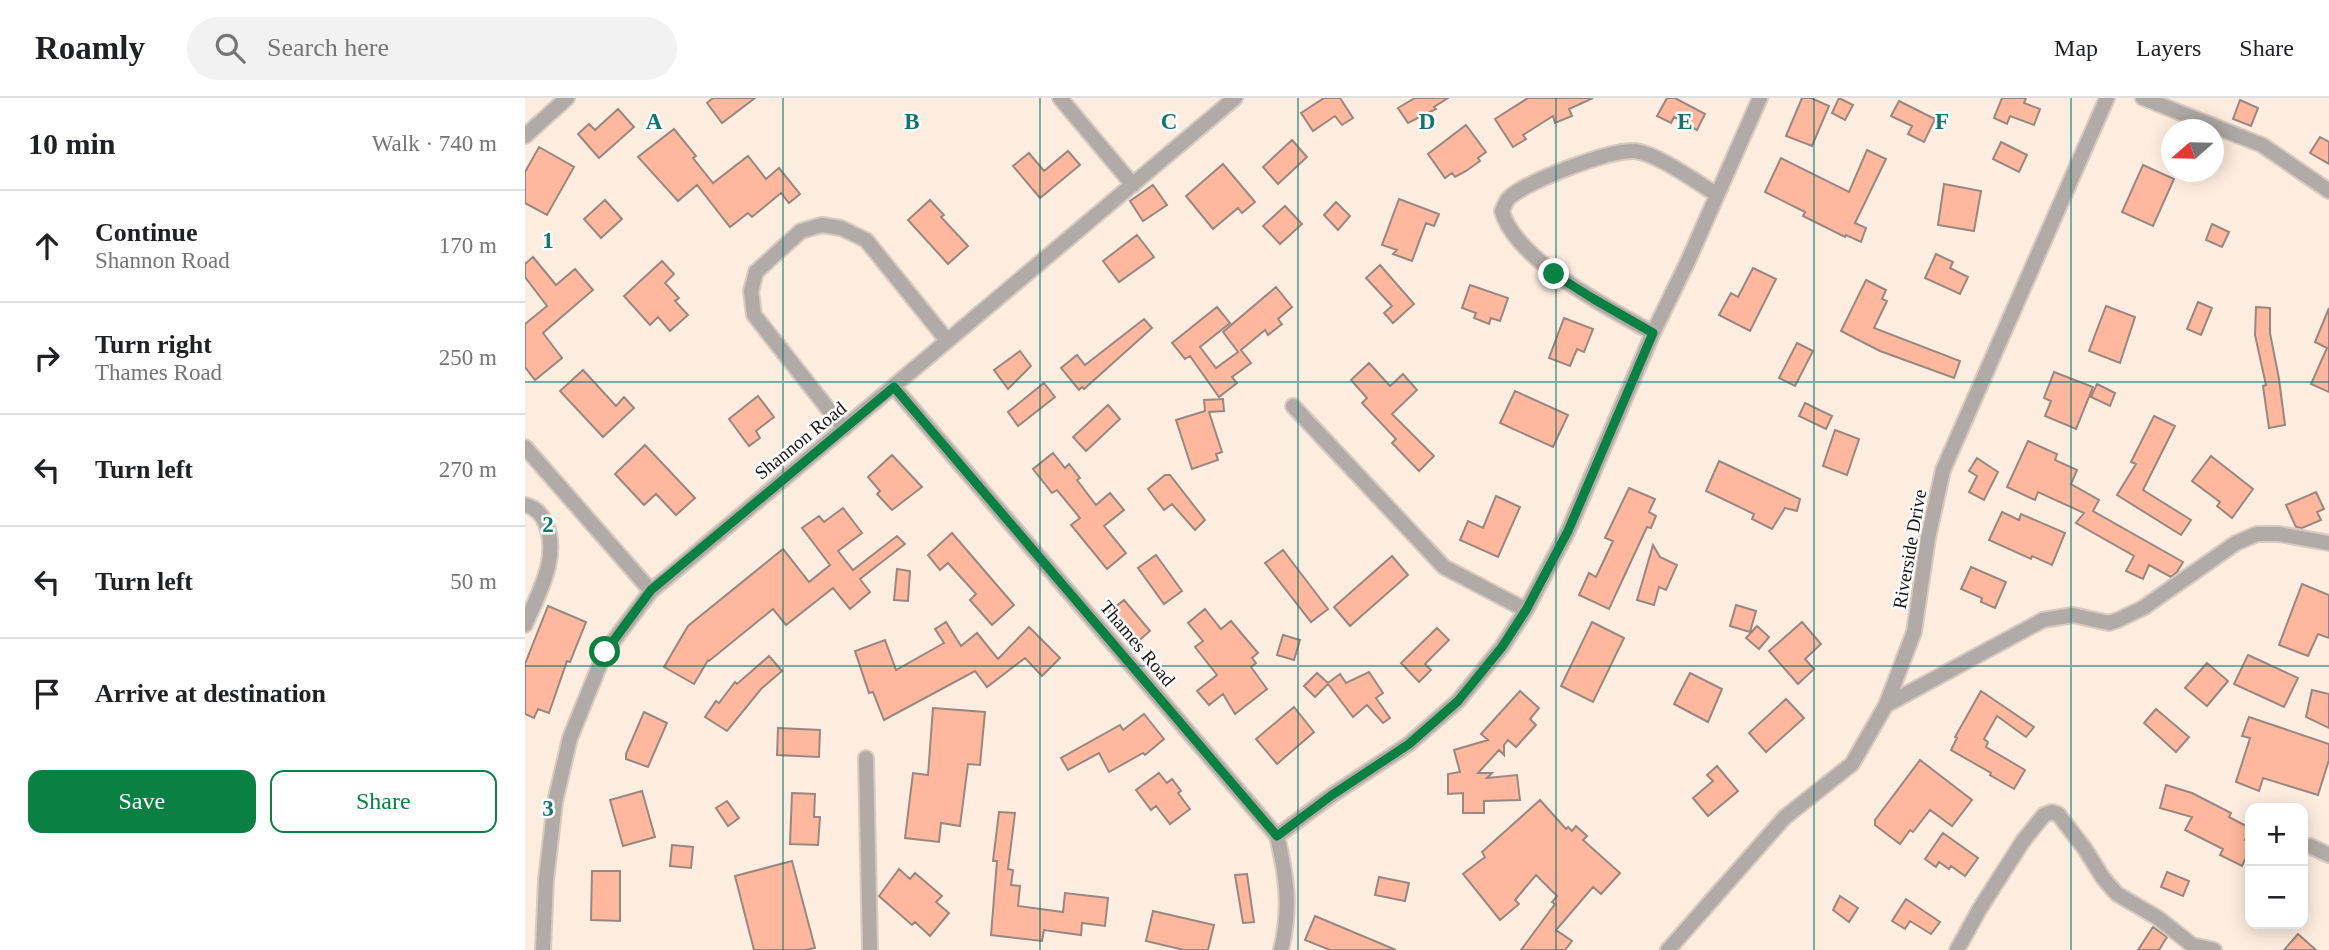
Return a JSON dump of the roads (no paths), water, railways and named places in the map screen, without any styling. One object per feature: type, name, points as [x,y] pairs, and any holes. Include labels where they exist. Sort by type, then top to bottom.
[{"type":"street","points":[[525,136],[568,98]]},
{"type":"street","points":[[1060,98],[1133,185]]},
{"type":"street","name":"Shannon Road","points":[[543,950],[546,880],[555,802],[570,738],[605,652],[651,590],[1235,98]]},
{"type":"street","points":[[1277,836],[1332,795],[1409,744],[1458,701],[1502,647],[1526,610],[1568,531],[1653,333],[1760,98]]},
{"type":"street","name":"Riverside Drive","points":[[1668,950],[1785,817],[1852,764],[1886,705],[1914,632],[1943,470],[2107,98]]},
{"type":"street","points":[[2143,98],[2262,145],[2329,191]]},
{"type":"street","points":[[1653,333],[1554,274],[1505,226],[1501,211],[1509,198],[1546,177],[1598,156],[1636,151],[1668,164],[1716,194]]},
{"type":"street","points":[[844,429],[754,315],[751,291],[756,272],[793,238],[801,231],[822,225],[841,228],[866,240],[946,339]]},
{"type":"street","name":"Thames Road","points":[[894,387],[1277,836],[1285,870],[1288,922],[1281,950]]},
{"type":"street","points":[[1293,406],[1444,567],[1526,610]]},
{"type":"street","points":[[525,447],[651,590]]},
{"type":"street","points":[[525,505],[533,507],[544,519],[551,550],[546,574],[525,625]]},
{"type":"street","points":[[1886,705],[2043,620],[2073,615],[2109,623],[2118,620],[2143,608],[2236,543],[2257,534],[2279,534],[2329,542]]},
{"type":"street","points":[[866,758],[870,950]]},
{"type":"street","points":[[1957,950],[2023,841],[2044,815],[2052,813],[2058,814],[2117,894],[2158,918],[2193,945],[2214,950]]},
{"type":"street","points":[[2310,846],[2329,855]]}]
